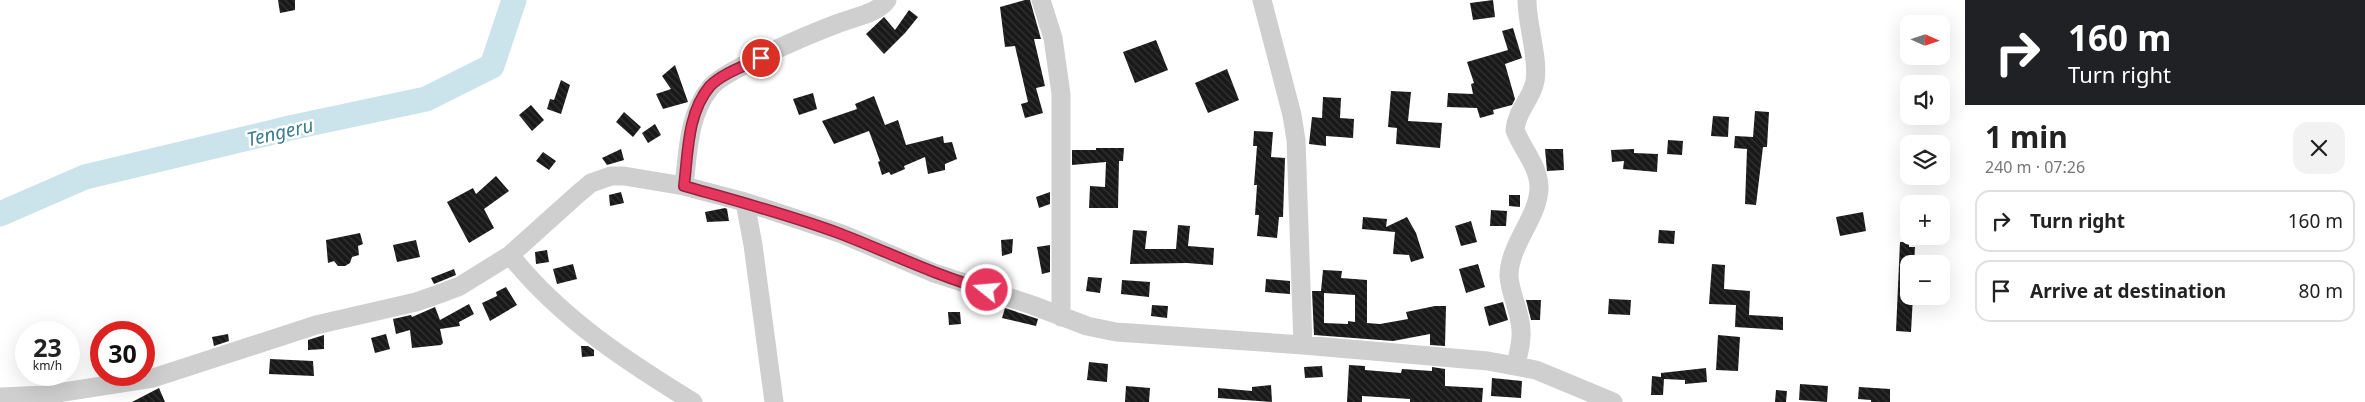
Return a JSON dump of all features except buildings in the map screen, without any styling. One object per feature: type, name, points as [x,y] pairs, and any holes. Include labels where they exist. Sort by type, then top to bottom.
[{"type":"street","points":[[684,186],[691,130],[697,110],[711,86],[736,70],[808,36],[876,9],[887,0]]},
{"type":"street","points":[[1041,0],[1053,38],[1061,94],[1061,317]]},
{"type":"street","points":[[1262,0],[1292,115],[1296,140],[1303,345]]},
{"type":"street","points":[[1516,365],[1522,330],[1510,287],[1509,274],[1515,248],[1532,212],[1539,187],[1533,164],[1515,130],[1519,114],[1533,91],[1536,79],[1536,66],[1527,17],[1527,0]]},
{"type":"street","points":[[0,397],[46,399],[153,378],[316,325],[416,302],[460,286],[510,255],[579,193],[602,178],[624,176],[684,186],[745,202],[842,234],[934,273],[1087,326],[1116,332],[1303,345],[1516,365],[1555,377],[1613,402]]},
{"type":"street","points":[[745,202],[753,245],[774,402]]},
{"type":"street","points":[[510,255],[530,280],[582,328],[693,402]]},
{"type":"waterway","name":"Tengeru","points":[[0,214],[85,177],[294,127],[426,99],[492,66],[514,0]]},
{"type":"route","points":[[761,58],[720,78],[704,96],[697,110],[691,130],[684,186],[745,202],[842,234],[934,273],[987,290]]}]
